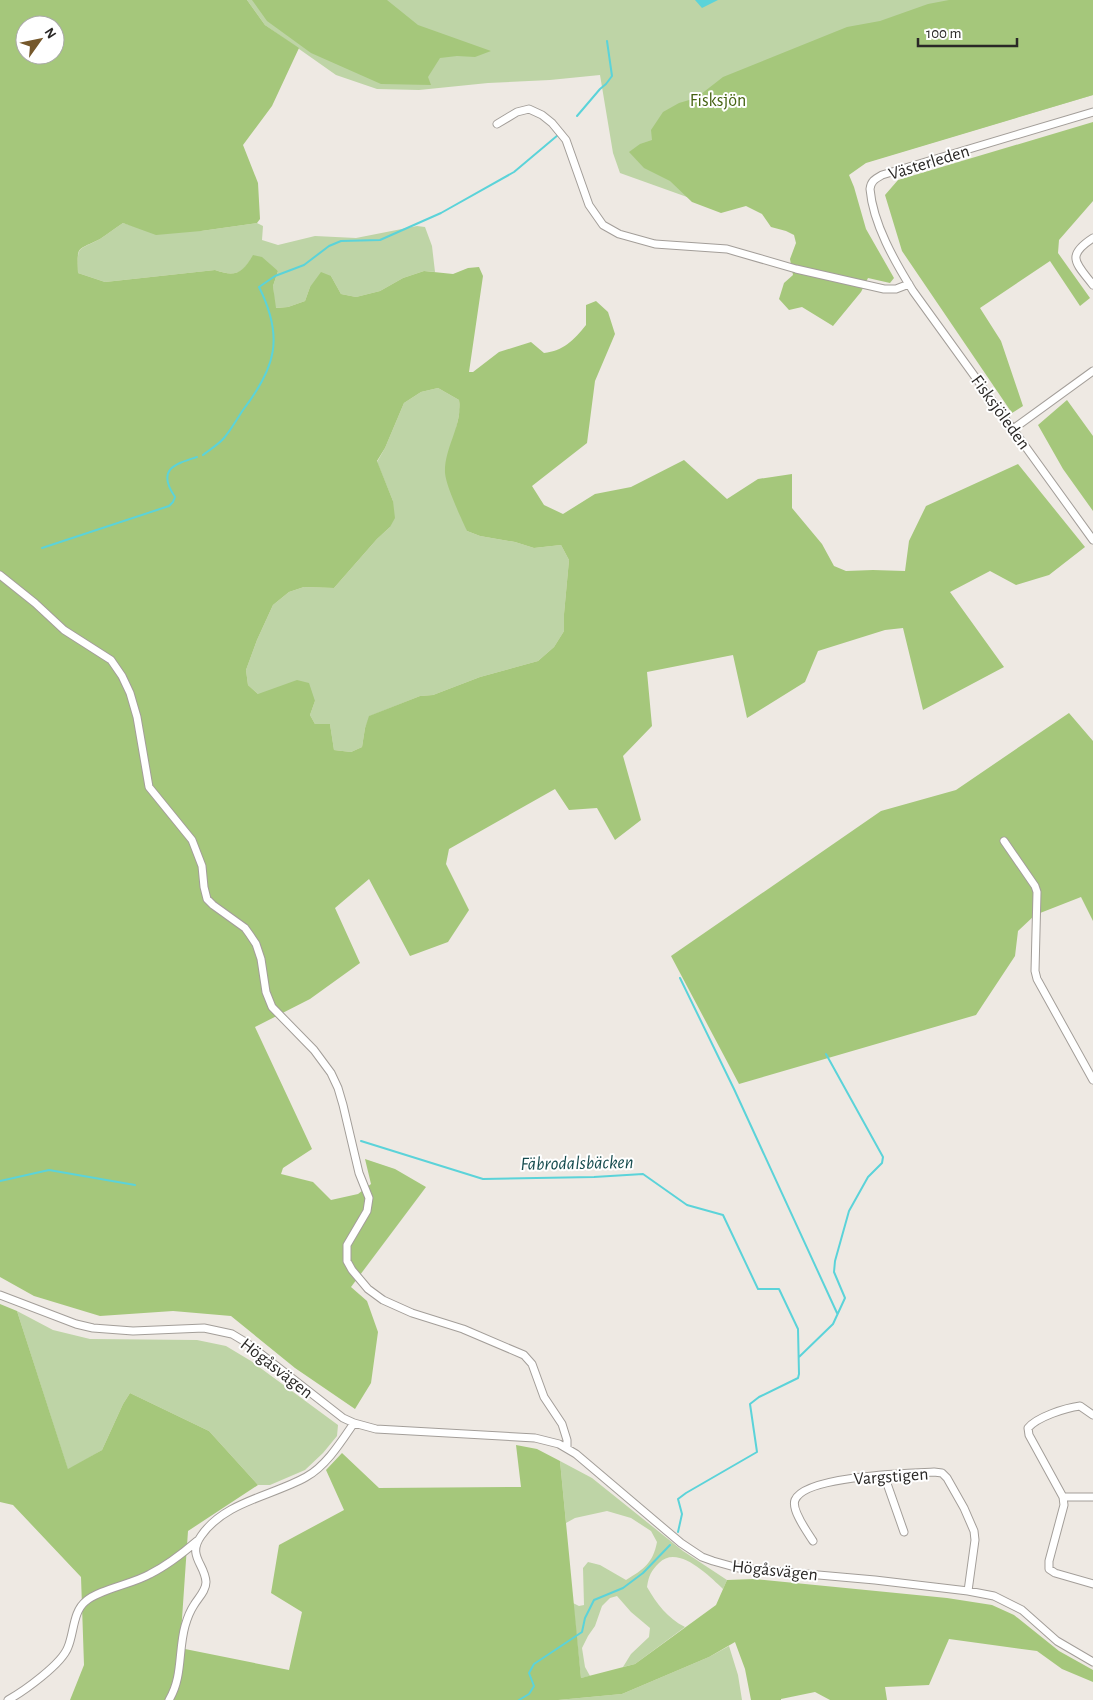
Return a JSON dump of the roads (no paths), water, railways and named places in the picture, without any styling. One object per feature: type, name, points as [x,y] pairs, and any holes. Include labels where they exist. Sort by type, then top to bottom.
[{"type":"street","points":[[497,124],[517,112],[529,109],[542,115],[552,123],[566,140],[589,205],[603,225],[619,234],[655,244],[727,249],[796,269],[884,289],[896,289],[909,284]]},
{"type":"street","name":"Västerleden","points":[[909,284],[895,261],[881,229],[870,194],[870,184],[875,179],[1093,112]]},
{"type":"street","points":[[1093,238],[1080,246],[1075,257],[1080,268],[1093,285]]},
{"type":"street","name":"Fisksjöleden","points":[[909,284],[1093,540]]},
{"type":"street","points":[[1013,429],[1093,371]]},
{"type":"street","points":[[0,575],[28,596],[64,630],[111,660],[122,676],[130,693],[137,717],[149,787],[195,845],[202,866],[207,899],[244,928],[250,935],[256,944],[261,958],[266,992],[272,1007],[314,1050],[331,1073],[338,1088],[359,1173],[369,1198],[368,1211],[347,1245],[347,1261],[352,1270],[364,1285],[383,1300],[412,1313],[456,1326],[524,1355],[532,1364],[544,1397],[562,1424],[567,1440],[567,1448]]},
{"type":"street","points":[[1004,841],[1037,892],[1035,971],[1037,979],[1093,1080]]},
{"type":"street","name":"Högåsvägen","points":[[0,1295],[76,1324],[93,1328],[133,1331],[204,1328],[232,1334],[248,1343],[327,1406],[354,1423],[376,1429],[464,1433],[548,1440],[567,1448],[591,1466],[681,1543],[702,1557],[738,1568],[843,1576],[968,1591],[994,1596],[1013,1604],[1031,1616],[1048,1633],[1069,1649],[1093,1662]]},
{"type":"street","points":[[1093,1415],[1080,1406],[1050,1415],[1028,1428],[1029,1434],[1063,1497],[1062,1514],[1049,1561],[1049,1569],[1055,1573],[1093,1584]]},
{"type":"street","points":[[8,1700],[34,1682],[63,1656],[68,1647],[77,1615],[86,1601],[150,1575],[188,1549],[225,1513],[297,1482],[315,1471],[354,1423]]},
{"type":"street","name":"Vargstigen","points":[[813,1542],[794,1505],[795,1499],[799,1494],[821,1484],[884,1475],[934,1472],[942,1474],[947,1478],[964,1508],[974,1531],[968,1591]]},
{"type":"street","points":[[884,1475],[904,1532]]},
{"type":"street","points":[[1063,1497],[1093,1497]]},
{"type":"street","points":[[169,1700],[178,1682],[185,1628],[194,1606],[206,1586],[206,1580],[195,1554],[197,1541]]},
{"type":"water","points":[[695,0],[718,0],[702,8]]},
{"type":"waterway","points":[[577,116],[612,76],[607,41]]},
{"type":"waterway","points":[[203,455],[219,443],[229,432],[263,380],[269,365],[274,337],[272,321],[259,287],[275,276],[304,265],[329,246],[341,241],[380,240],[441,213],[514,172],[558,135]]},
{"type":"waterway","points":[[42,548],[169,506],[175,497],[167,480],[168,474],[175,465],[197,457]]},
{"type":"waterway","points":[[680,978],[734,1089],[837,1313]]},
{"type":"waterway","points":[[799,1357],[833,1324],[845,1298],[834,1272],[835,1261],[849,1211],[868,1177],[882,1163],[883,1157],[826,1054]]},
{"type":"waterway","name":"Fäbrodalsbäcken","points":[[361,1141],[483,1179],[643,1174],[687,1205],[723,1215],[758,1289],[779,1289],[798,1329],[799,1374],[798,1378],[759,1397],[750,1404],[757,1452],[678,1499],[682,1514],[678,1532]]},
{"type":"waterway","points":[[0,1181],[49,1170],[135,1185]]},
{"type":"waterway","name":"Fäbrodalsbäcken","points":[[519,1700],[529,1694],[534,1686],[529,1673],[534,1664],[582,1632],[585,1618],[594,1600],[623,1588],[643,1573],[670,1545]]},
{"type":"park label","name":"Fisksjön","points":[[718,100]]}]
